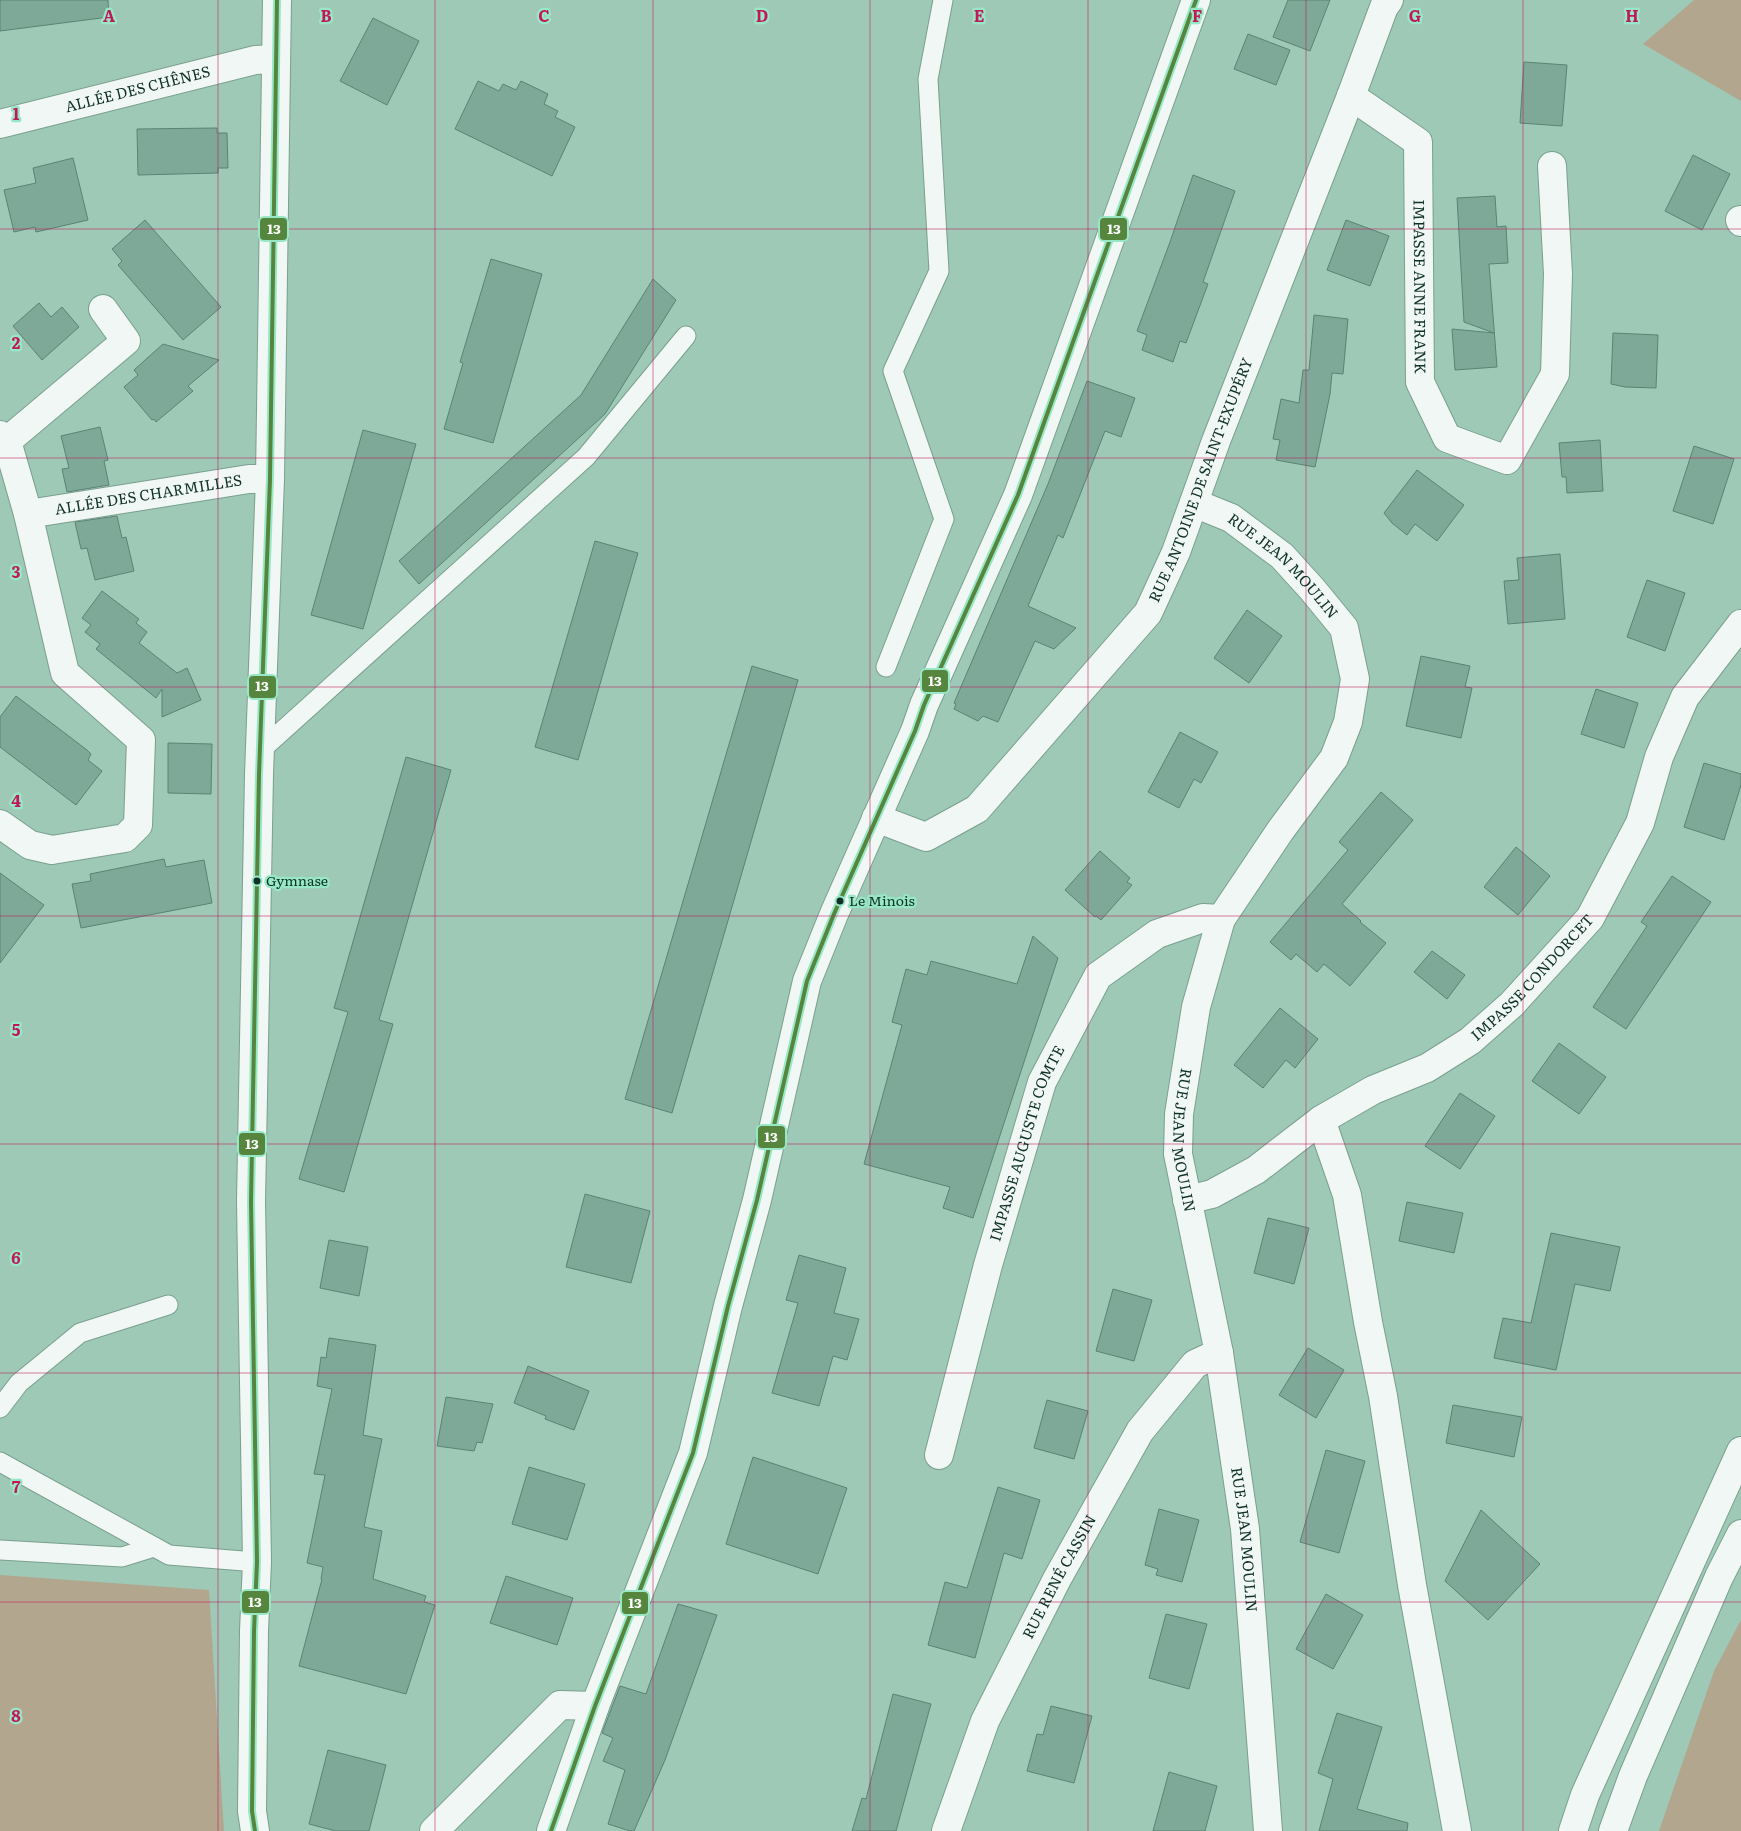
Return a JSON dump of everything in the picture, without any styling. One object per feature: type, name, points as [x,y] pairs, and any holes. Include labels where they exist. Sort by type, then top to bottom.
[{"type":"main road","points":[[255,1831],[252,1802],[254,1631],[257,1562],[251,1202],[260,751],[270,479],[277,0]]},
{"type":"main road","points":[[551,1831],[595,1706],[694,1453],[728,1306],[757,1200],[807,981],[876,818],[1018,495],[1196,0]]},
{"type":"main road","name":"RUE ANTOINE DE SAINT-EXUPÉRY","points":[[876,818],[926,837],[977,809],[1148,613],[1176,552],[1216,441],[1388,0]]},
{"type":"main road","name":"ALLÉE DES CHÊNES","points":[[0,124],[255,60],[276,59]]},
{"type":"main road","name":"IMPASSE ANNE FRANK","points":[[1351,96],[1418,142],[1420,382],[1448,438],[1507,460],[1555,374],[1558,274],[1552,166]]},
{"type":"main road","points":[[0,824],[30,845],[52,850],[125,838],[138,825],[141,740],[65,674],[28,514],[3,438],[126,341],[103,309]]},
{"type":"main road","name":"ALLÉE DES CHARMILLES","points":[[28,514],[249,479],[270,479]]},
{"type":"main road","name":"RUE JEAN MOULIN","points":[[1194,503],[1231,518],[1282,556],[1312,588],[1344,628],[1355,679],[1348,722],[1334,758],[1280,831],[1221,918],[1196,1007],[1179,1114],[1178,1154],[1219,1353],[1245,1529],[1268,1831]]},
{"type":"main road","name":"IMPASSE CONDORCET","points":[[1187,1200],[1212,1194],[1256,1170],[1321,1120],[1372,1090],[1427,1068],[1470,1041],[1512,1004],[1590,918],[1640,823],[1659,758],[1684,697],[1741,624]]},
{"type":"main road","name":"IMPASSE AUGUSTE COMTE","points":[[939,1454],[988,1265],[1042,1082],[1098,976],[1157,934],[1203,918],[1221,918]]},
{"type":"main road","points":[[1321,1120],[1347,1195],[1368,1322],[1383,1396],[1412,1585],[1457,1831]]},
{"type":"main road","name":"RUE RENÉ CASSIN","points":[[946,1831],[985,1721],[1057,1579],[1140,1431],[1195,1364],[1219,1353]]},
{"type":"main road","points":[[1573,1831],[1585,1795],[1741,1451]]},
{"type":"main road","points":[[1614,1831],[1633,1776],[1719,1577],[1741,1534]]},
{"type":"main road","points":[[434,1831],[560,1705],[595,1706]]},
{"type":"lane","points":[[886,668],[944,519],[893,371],[940,271],[928,78],[944,0]]},
{"type":"lane","points":[[260,751],[586,457],[686,336]]},
{"type":"lane","points":[[0,1408],[19,1383],[80,1333],[168,1305]]},
{"type":"lane","points":[[0,1462],[170,1555],[257,1562]]},
{"type":"lane","points":[[0,1550],[122,1557],[154,1547]]},
{"type":"shaded area","points":[[1694,0],[1741,0],[1741,101],[1643,44]]},
{"type":"shaded area","points":[[0,1575],[209,1590],[224,1831],[0,1831]]},
{"type":"shaded area","points":[[1741,1620],[1741,1831],[1659,1831],[1714,1671]]},
{"type":"building","points":[[0,0],[108,0],[109,17],[0,31]]},
{"type":"building","points":[[1288,0],[1330,0],[1310,51],[1273,37]]},
{"type":"building","points":[[373,18],[419,41],[387,105],[340,81]]},
{"type":"building","points":[[1248,34],[1290,50],[1276,85],[1234,69]]},
{"type":"building","points":[[1524,62],[1567,65],[1562,126],[1520,123]]},
{"type":"building","points":[[478,81],[499,91],[503,84],[516,90],[521,81],[548,94],[544,104],[558,111],[555,117],[575,127],[552,176],[455,129]]},
{"type":"building","points":[[217,128],[217,133],[227,133],[228,168],[218,168],[218,173],[138,175],[137,129]]},
{"type":"building","points":[[1693,155],[1730,174],[1702,230],[1665,211]]},
{"type":"building","points":[[73,158],[88,220],[36,232],[35,227],[14,232],[4,190],[36,183],[33,168]]},
{"type":"building","points":[[1193,175],[1235,191],[1203,282],[1208,284],[1186,343],[1180,341],[1173,362],[1142,350],[1147,335],[1137,331]]},
{"type":"building","points":[[1495,196],[1497,227],[1506,226],[1508,263],[1489,264],[1497,367],[1455,370],[1452,329],[1494,333],[1464,322],[1457,198]]},
{"type":"building","points":[[145,220],[221,307],[183,340],[118,265],[122,261],[112,249]]},
{"type":"building","points":[[1346,220],[1389,236],[1370,286],[1327,270]]},
{"type":"building","points":[[491,259],[542,274],[493,443],[444,429],[463,363],[460,362]]},
{"type":"building","points":[[653,279],[676,300],[605,414],[419,584],[399,561],[581,395]]},
{"type":"building","points":[[39,303],[51,317],[62,307],[79,327],[42,360],[13,326]]},
{"type":"building","points":[[1314,315],[1348,319],[1343,374],[1332,373],[1330,394],[1315,467],[1276,460],[1280,440],[1273,439],[1281,399],[1299,403],[1303,370],[1309,370]]},
{"type":"building","points":[[1613,333],[1658,335],[1656,388],[1625,387],[1611,384]]},
{"type":"building","points":[[163,344],[219,360],[188,386],[193,391],[156,422],[154,419],[152,420],[124,387],[138,375],[134,370]]},
{"type":"building","points":[[1087,381],[1135,398],[1121,437],[1105,431],[1063,538],[1058,535],[1028,606],[1076,628],[1054,649],[1035,641],[998,722],[983,716],[978,721],[954,709],[956,704],[954,703],[1048,484]]},
{"type":"building","points":[[100,427],[108,460],[104,461],[109,485],[67,492],[62,469],[69,468],[61,436]]},
{"type":"building","points":[[363,430],[416,444],[363,629],[311,615]]},
{"type":"building","points":[[1600,440],[1603,491],[1567,493],[1566,477],[1562,477],[1559,443]]},
{"type":"building","points":[[1694,446],[1734,459],[1713,524],[1673,511]]},
{"type":"building","points":[[1417,470],[1464,505],[1437,541],[1415,524],[1407,535],[1392,523],[1384,513]]},
{"type":"building","points":[[117,516],[122,538],[126,537],[134,571],[95,580],[87,548],[81,549],[75,522]]},
{"type":"building","points":[[595,541],[638,553],[578,760],[535,747]]},
{"type":"building","points":[[1560,554],[1565,619],[1508,624],[1504,581],[1519,580],[1517,558]]},
{"type":"building","points":[[1647,580],[1685,593],[1665,651],[1627,637]]},
{"type":"building","points":[[102,591],[139,619],[136,623],[147,632],[139,643],[177,673],[187,668],[201,700],[162,717],[162,689],[156,698],[96,649],[100,644],[85,632],[91,625],[82,618]]},
{"type":"building","points":[[1247,610],[1282,636],[1249,683],[1214,658]]},
{"type":"building","points":[[1421,656],[1470,666],[1465,687],[1472,688],[1461,738],[1406,726]]},
{"type":"building","points":[[752,666],[798,680],[672,1113],[625,1099]]},
{"type":"building","points":[[1596,689],[1638,703],[1624,748],[1581,734]]},
{"type":"building","points":[[16,696],[87,750],[91,754],[88,760],[102,771],[76,805],[0,747],[0,717]]},
{"type":"building","points":[[1180,732],[1218,752],[1201,783],[1194,779],[1179,808],[1148,792]]},
{"type":"building","points":[[168,743],[212,744],[211,794],[168,793]]},
{"type":"building","points":[[406,757],[451,770],[379,1020],[393,1024],[344,1192],[299,1179],[348,1012],[334,1008]]},
{"type":"building","points":[[1704,763],[1741,774],[1741,785],[1724,840],[1684,827]]},
{"type":"building","points":[[1381,792],[1413,820],[1342,904],[1360,922],[1386,943],[1350,986],[1324,964],[1317,972],[1296,954],[1291,960],[1270,942],[1348,850],[1339,842]]},
{"type":"building","points":[[1516,847],[1550,876],[1518,915],[1484,887]]},
{"type":"building","points":[[1100,851],[1130,878],[1127,882],[1132,885],[1101,920],[1095,917],[1065,890]]},
{"type":"building","points":[[164,859],[166,867],[204,860],[212,903],[81,928],[72,884],[91,881],[90,874]]},
{"type":"building","points":[[0,873],[44,905],[0,963]]},
{"type":"building","points":[[1672,876],[1711,902],[1626,1029],[1593,1007],[1647,926],[1641,922]]},
{"type":"building","points":[[1033,936],[1058,958],[973,1218],[943,1208],[950,1187],[864,1164],[902,1025],[892,1022],[906,969],[927,975],[931,961],[1017,984]]},
{"type":"building","points":[[1432,951],[1465,975],[1447,999],[1414,972]]},
{"type":"building","points":[[1280,1008],[1318,1039],[1295,1068],[1286,1060],[1263,1088],[1234,1065]]},
{"type":"building","points":[[1559,1043],[1606,1077],[1579,1114],[1532,1081]]},
{"type":"building","points":[[1460,1093],[1495,1116],[1460,1169],[1425,1146]]},
{"type":"building","points":[[585,1194],[650,1211],[631,1283],[566,1267]]},
{"type":"building","points":[[1407,1202],[1463,1213],[1454,1253],[1399,1241]]},
{"type":"building","points":[[1268,1218],[1309,1228],[1294,1284],[1254,1273]]},
{"type":"building","points":[[1551,1233],[1620,1247],[1610,1291],[1575,1284],[1556,1370],[1494,1358],[1503,1318],[1531,1323]]},
{"type":"building","points":[[329,1240],[368,1247],[359,1296],[320,1288]]},
{"type":"building","points":[[799,1255],[846,1268],[834,1313],[859,1319],[847,1360],[833,1356],[819,1406],[772,1393],[798,1303],[786,1300]]},
{"type":"building","points":[[1113,1289],[1152,1300],[1134,1361],[1096,1351]]},
{"type":"building","points":[[329,1338],[376,1345],[363,1435],[382,1439],[364,1527],[382,1531],[373,1579],[426,1596],[424,1602],[435,1605],[406,1694],[299,1666],[322,1579],[323,1567],[307,1563],[325,1475],[314,1474],[332,1389],[317,1386],[321,1357],[326,1358]]},
{"type":"building","points":[[1308,1348],[1344,1370],[1316,1418],[1279,1395]]},
{"type":"building","points":[[528,1366],[589,1391],[574,1430],[545,1419],[546,1416],[514,1403]]},
{"type":"building","points":[[446,1397],[493,1404],[482,1443],[477,1442],[474,1451],[437,1446]]},
{"type":"building","points":[[1047,1400],[1088,1411],[1074,1459],[1034,1448]]},
{"type":"building","points":[[1453,1405],[1522,1417],[1514,1457],[1446,1443]]},
{"type":"building","points":[[1326,1450],[1365,1461],[1339,1553],[1300,1542]]},
{"type":"building","points":[[753,1457],[847,1488],[818,1574],[726,1544]]},
{"type":"building","points":[[529,1467],[585,1484],[567,1540],[512,1524]]},
{"type":"building","points":[[998,1487],[1040,1500],[1022,1559],[1004,1553],[975,1658],[928,1645],[945,1582],[967,1588]]},
{"type":"building","points":[[1159,1509],[1199,1520],[1182,1582],[1156,1575],[1158,1569],[1145,1565]]},
{"type":"building","points":[[1481,1510],[1540,1564],[1488,1620],[1445,1581]]},
{"type":"building","points":[[506,1576],[573,1598],[557,1645],[490,1623]]},
{"type":"building","points":[[1326,1594],[1363,1615],[1333,1669],[1296,1649]]},
{"type":"building","points":[[678,1604],[717,1615],[665,1760],[634,1831],[630,1831],[608,1824],[625,1770],[603,1761],[613,1738],[602,1733],[620,1686],[646,1694]]},
{"type":"building","points":[[1166,1614],[1207,1624],[1189,1689],[1149,1678]]},
{"type":"building","points":[[893,1694],[931,1704],[896,1831],[852,1831],[862,1798],[866,1799]]},
{"type":"building","points":[[1051,1706],[1092,1716],[1074,1783],[1027,1771],[1037,1734],[1043,1735]]},
{"type":"building","points":[[1337,1713],[1382,1727],[1357,1809],[1408,1823],[1407,1831],[1319,1831],[1333,1779],[1318,1773]]},
{"type":"building","points":[[328,1750],[386,1765],[369,1831],[336,1831],[309,1824]]},
{"type":"building","points":[[1169,1772],[1217,1786],[1205,1831],[1153,1831]]},
{"type":"transit line","name":"13","points":[[255,1831],[252,1811],[254,1631],[257,1562],[251,1202],[259,774],[270,479],[277,0]]},
{"type":"transit line","name":"13","points":[[551,1831],[595,1706],[693,1453],[728,1306],[757,1200],[807,981],[834,914],[915,731],[924,705],[1018,495],[1196,0]]},
{"type":"place","name":"Gymnase","points":[[257,881]]},
{"type":"place","name":"Le Minois","points":[[840,901]]}]
